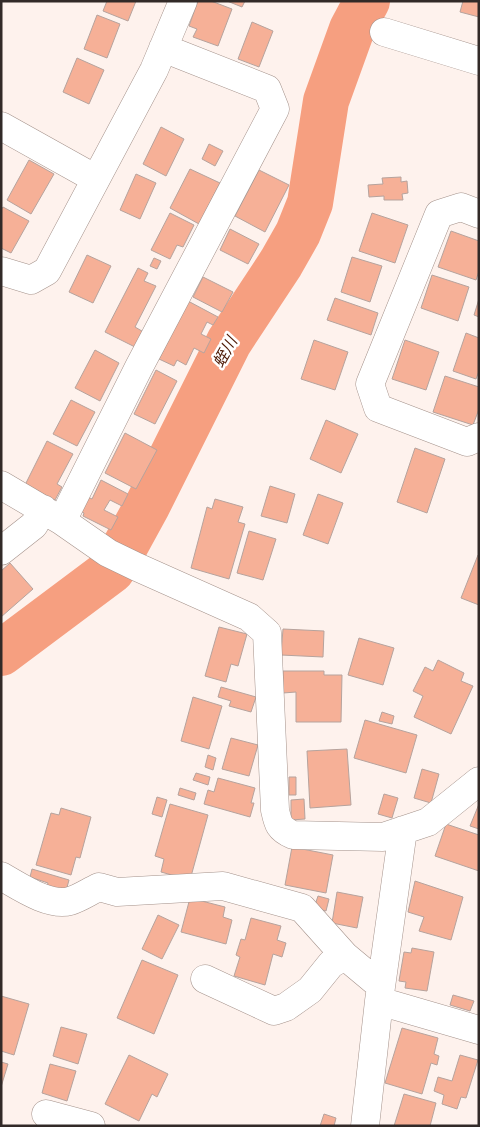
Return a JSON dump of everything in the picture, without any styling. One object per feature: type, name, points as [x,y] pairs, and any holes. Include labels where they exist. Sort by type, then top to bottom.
[{"type":"street","points":[[1,272],[31,280],[47,271],[154,70],[183,1]]},
{"type":"street","points":[[384,32],[479,61]]},
{"type":"street","points":[[1,551],[34,525],[52,515],[139,367],[275,108],[267,89],[163,48]]},
{"type":"street","points":[[1,126],[96,180]]},
{"type":"street","points":[[479,214],[461,207],[439,214],[370,384],[378,408],[467,442],[479,437]]},
{"type":"street","points":[[1,485],[52,515],[108,553],[249,617],[267,633],[275,810],[278,823],[284,831],[293,834],[383,837],[428,822],[479,781]]},
{"type":"street","points":[[365,1126],[380,994],[403,830]]},
{"type":"street","points":[[1,876],[28,891],[54,902],[70,901],[99,886],[117,892],[223,886],[302,908],[380,994],[479,1030]]},
{"type":"street","points":[[205,979],[274,1011],[286,1008],[310,990],[331,964],[345,956]]},
{"type":"street","points":[[46,1114],[91,1126]]},
{"type":"building","points":[[107,1],[136,1],[128,21],[103,11]]},
{"type":"building","points":[[198,1],[211,1],[232,9],[218,46],[193,37],[197,29],[189,26]]},
{"type":"building","points":[[227,1],[245,1],[242,7]]},
{"type":"building","points":[[463,1],[479,1],[479,17],[460,12]]},
{"type":"building","points":[[97,15],[120,24],[107,58],[84,49]]},
{"type":"building","points":[[252,22],[273,31],[259,67],[238,59]]},
{"type":"building","points":[[77,58],[104,70],[89,104],[63,92]]},
{"type":"building","points":[[161,127],[184,139],[166,176],[143,164]]},
{"type":"building","points":[[209,144],[223,151],[215,166],[202,159]]},
{"type":"building","points":[[29,160],[54,174],[31,214],[7,200]]},
{"type":"building","points":[[190,169],[220,183],[199,224],[170,208]]},
{"type":"building","points":[[259,170],[289,185],[265,232],[235,216]]},
{"type":"building","points":[[136,174],[156,183],[140,219],[120,210]]},
{"type":"building","points":[[401,177],[401,182],[407,181],[408,193],[402,194],[403,200],[384,200],[384,196],[369,197],[368,185],[383,184],[382,178]]},
{"type":"building","points":[[3,207],[29,221],[11,253],[1,248],[1,210]]},
{"type":"building","points":[[170,213],[194,225],[183,247],[177,245],[170,259],[151,250]]},
{"type":"building","points":[[372,213],[408,225],[395,263],[359,251]]},
{"type":"building","points":[[230,229],[259,244],[248,264],[220,250]]},
{"type":"building","points":[[451,231],[479,241],[479,271],[476,280],[438,267]]},
{"type":"building","points":[[87,255],[111,266],[93,303],[69,292]]},
{"type":"building","points":[[352,257],[382,266],[370,302],[341,292]]},
{"type":"building","points":[[154,258],[161,261],[157,269],[150,266]]},
{"type":"building","points":[[138,268],[148,273],[144,281],[156,286],[135,327],[147,334],[139,349],[105,332]]},
{"type":"building","points":[[432,275],[469,287],[458,321],[421,308]]},
{"type":"building","points":[[203,277],[233,292],[222,312],[193,297]]},
{"type":"building","points":[[335,298],[378,313],[371,335],[327,320]]},
{"type":"building","points":[[479,299],[479,317],[474,315]]},
{"type":"building","points":[[188,301],[218,317],[213,325],[207,322],[201,334],[211,339],[204,353],[194,348],[186,365],[177,360],[174,366],[159,359]]},
{"type":"building","points":[[466,333],[479,338],[479,371],[476,379],[453,371]]},
{"type":"building","points":[[314,340],[348,352],[335,390],[301,379]]},
{"type":"building","points":[[405,340],[439,352],[426,390],[392,379]]},
{"type":"building","points":[[95,350],[119,363],[100,401],[75,388]]},
{"type":"building","points":[[156,370],[177,381],[155,424],[134,414]]},
{"type":"building","points":[[445,376],[479,387],[479,409],[473,425],[433,412]]},
{"type":"building","points":[[71,400],[95,412],[77,446],[53,434]]},
{"type":"building","points":[[326,420],[358,434],[341,473],[310,459]]},
{"type":"building","points":[[125,433],[157,450],[136,489],[105,473]]},
{"type":"building","points":[[47,441],[73,454],[57,484],[62,487],[55,500],[25,485]]},
{"type":"building","points":[[415,448],[445,459],[427,513],[397,502]]},
{"type":"building","points":[[101,480],[128,494],[122,506],[110,500],[104,510],[118,517],[111,530],[83,516],[84,513],[79,510],[86,496],[92,499]]},
{"type":"building","points":[[270,486],[295,494],[287,523],[261,516]]},
{"type":"building","points":[[318,494],[343,503],[328,544],[303,535]]},
{"type":"building","points":[[215,499],[243,507],[238,522],[245,524],[229,579],[191,568],[207,507],[212,509]]},
{"type":"building","points":[[249,531],[276,539],[263,580],[237,573]]},
{"type":"building","points":[[479,555],[479,605],[461,598]]},
{"type":"building","points":[[10,563],[33,589],[1,617],[1,571]]},
{"type":"building","points":[[219,627],[247,634],[238,666],[231,664],[226,682],[205,676]]},
{"type":"building","points":[[283,629],[324,631],[323,657],[281,655]]},
{"type":"building","points":[[359,638],[394,648],[383,685],[348,675]]},
{"type":"building","points":[[438,660],[464,673],[461,681],[473,686],[451,734],[414,717],[423,696],[413,691],[425,667],[433,671]]},
{"type":"building","points":[[283,671],[324,671],[324,675],[342,675],[341,722],[296,722],[296,692],[283,693]]},
{"type":"building","points":[[221,687],[256,697],[251,712],[229,706],[231,701],[218,697]]},
{"type":"building","points":[[193,697],[222,706],[209,749],[181,741]]},
{"type":"building","points":[[382,712],[394,716],[392,724],[379,721]]},
{"type":"building","points":[[365,720],[417,735],[406,773],[354,758]]},
{"type":"building","points":[[231,738],[258,745],[249,776],[222,769]]},
{"type":"building","points":[[347,749],[351,805],[310,808],[307,751]]},
{"type":"building","points":[[208,755],[216,758],[213,770],[205,767]]},
{"type":"building","points":[[422,769],[439,774],[431,803],[414,798]]},
{"type":"building","points":[[196,773],[210,777],[208,785],[193,780]]},
{"type":"building","points":[[289,777],[296,777],[296,795],[289,795]]},
{"type":"building","points":[[218,778],[255,788],[251,803],[254,803],[250,817],[204,804],[208,790],[214,792]]},
{"type":"building","points":[[180,788],[196,793],[194,800],[178,795]]},
{"type":"building","points":[[384,794],[398,798],[392,818],[378,814]]},
{"type":"building","points":[[157,797],[167,800],[162,817],[152,814]]},
{"type":"building","points":[[304,799],[305,819],[291,820],[291,800]]},
{"type":"building","points":[[170,804],[208,815],[190,880],[161,872],[164,859],[155,856]]},
{"type":"building","points":[[479,804],[479,829],[470,826]]},
{"type":"building","points":[[61,808],[91,817],[80,858],[76,857],[71,875],[36,865],[51,813],[59,815]]},
{"type":"building","points":[[446,824],[479,835],[479,871],[435,856]]},
{"type":"building","points":[[292,847],[333,855],[326,893],[285,885]]},
{"type":"building","points":[[32,869],[69,880],[66,891],[47,886],[48,883],[30,877]]},
{"type":"building","points":[[415,881],[463,897],[451,940],[419,931],[424,917],[408,912]]},
{"type":"building","points":[[337,892],[363,897],[357,928],[332,923]]},
{"type":"building","points":[[318,896],[329,899],[326,911],[314,908]]},
{"type":"building","points":[[190,898],[225,907],[223,917],[232,920],[226,944],[181,932]]},
{"type":"building","points":[[158,915],[179,925],[162,959],[142,949]]},
{"type":"building","points":[[251,918],[281,926],[277,940],[286,943],[282,957],[273,954],[265,985],[234,976],[240,957],[236,955],[241,939],[245,940]]},
{"type":"building","points":[[412,948],[434,952],[427,991],[405,988],[406,982],[399,981],[404,952],[411,953]]},
{"type":"building","points":[[142,960],[178,975],[154,1034],[117,1018]]},
{"type":"building","points":[[453,995],[474,1001],[470,1011],[450,1005]]},
{"type":"building","points":[[1,996],[29,1004],[14,1055],[1,1051]]},
{"type":"building","points":[[61,1027],[87,1034],[78,1064],[53,1056]]},
{"type":"building","points":[[402,1028],[438,1038],[434,1054],[439,1056],[437,1065],[431,1063],[422,1094],[385,1083]]},
{"type":"building","points":[[129,1055],[168,1074],[157,1097],[152,1094],[139,1121],[105,1104]]},
{"type":"building","points":[[460,1055],[478,1060],[466,1098],[461,1097],[457,1109],[442,1104],[444,1095],[434,1091],[438,1077],[452,1081]]},
{"type":"building","points":[[1,1062],[8,1064],[1,1087]]},
{"type":"building","points":[[50,1064],[76,1071],[67,1101],[42,1093]]},
{"type":"building","points":[[404,1094],[436,1103],[430,1126],[394,1126]]},
{"type":"building","points":[[324,1114],[336,1118],[334,1126],[320,1126]]},
{"type":"waterway","name":"蛭川","points":[[1,653],[112,570],[147,506],[229,342],[281,263],[298,233],[310,203],[326,101],[352,29],[367,1]]}]
